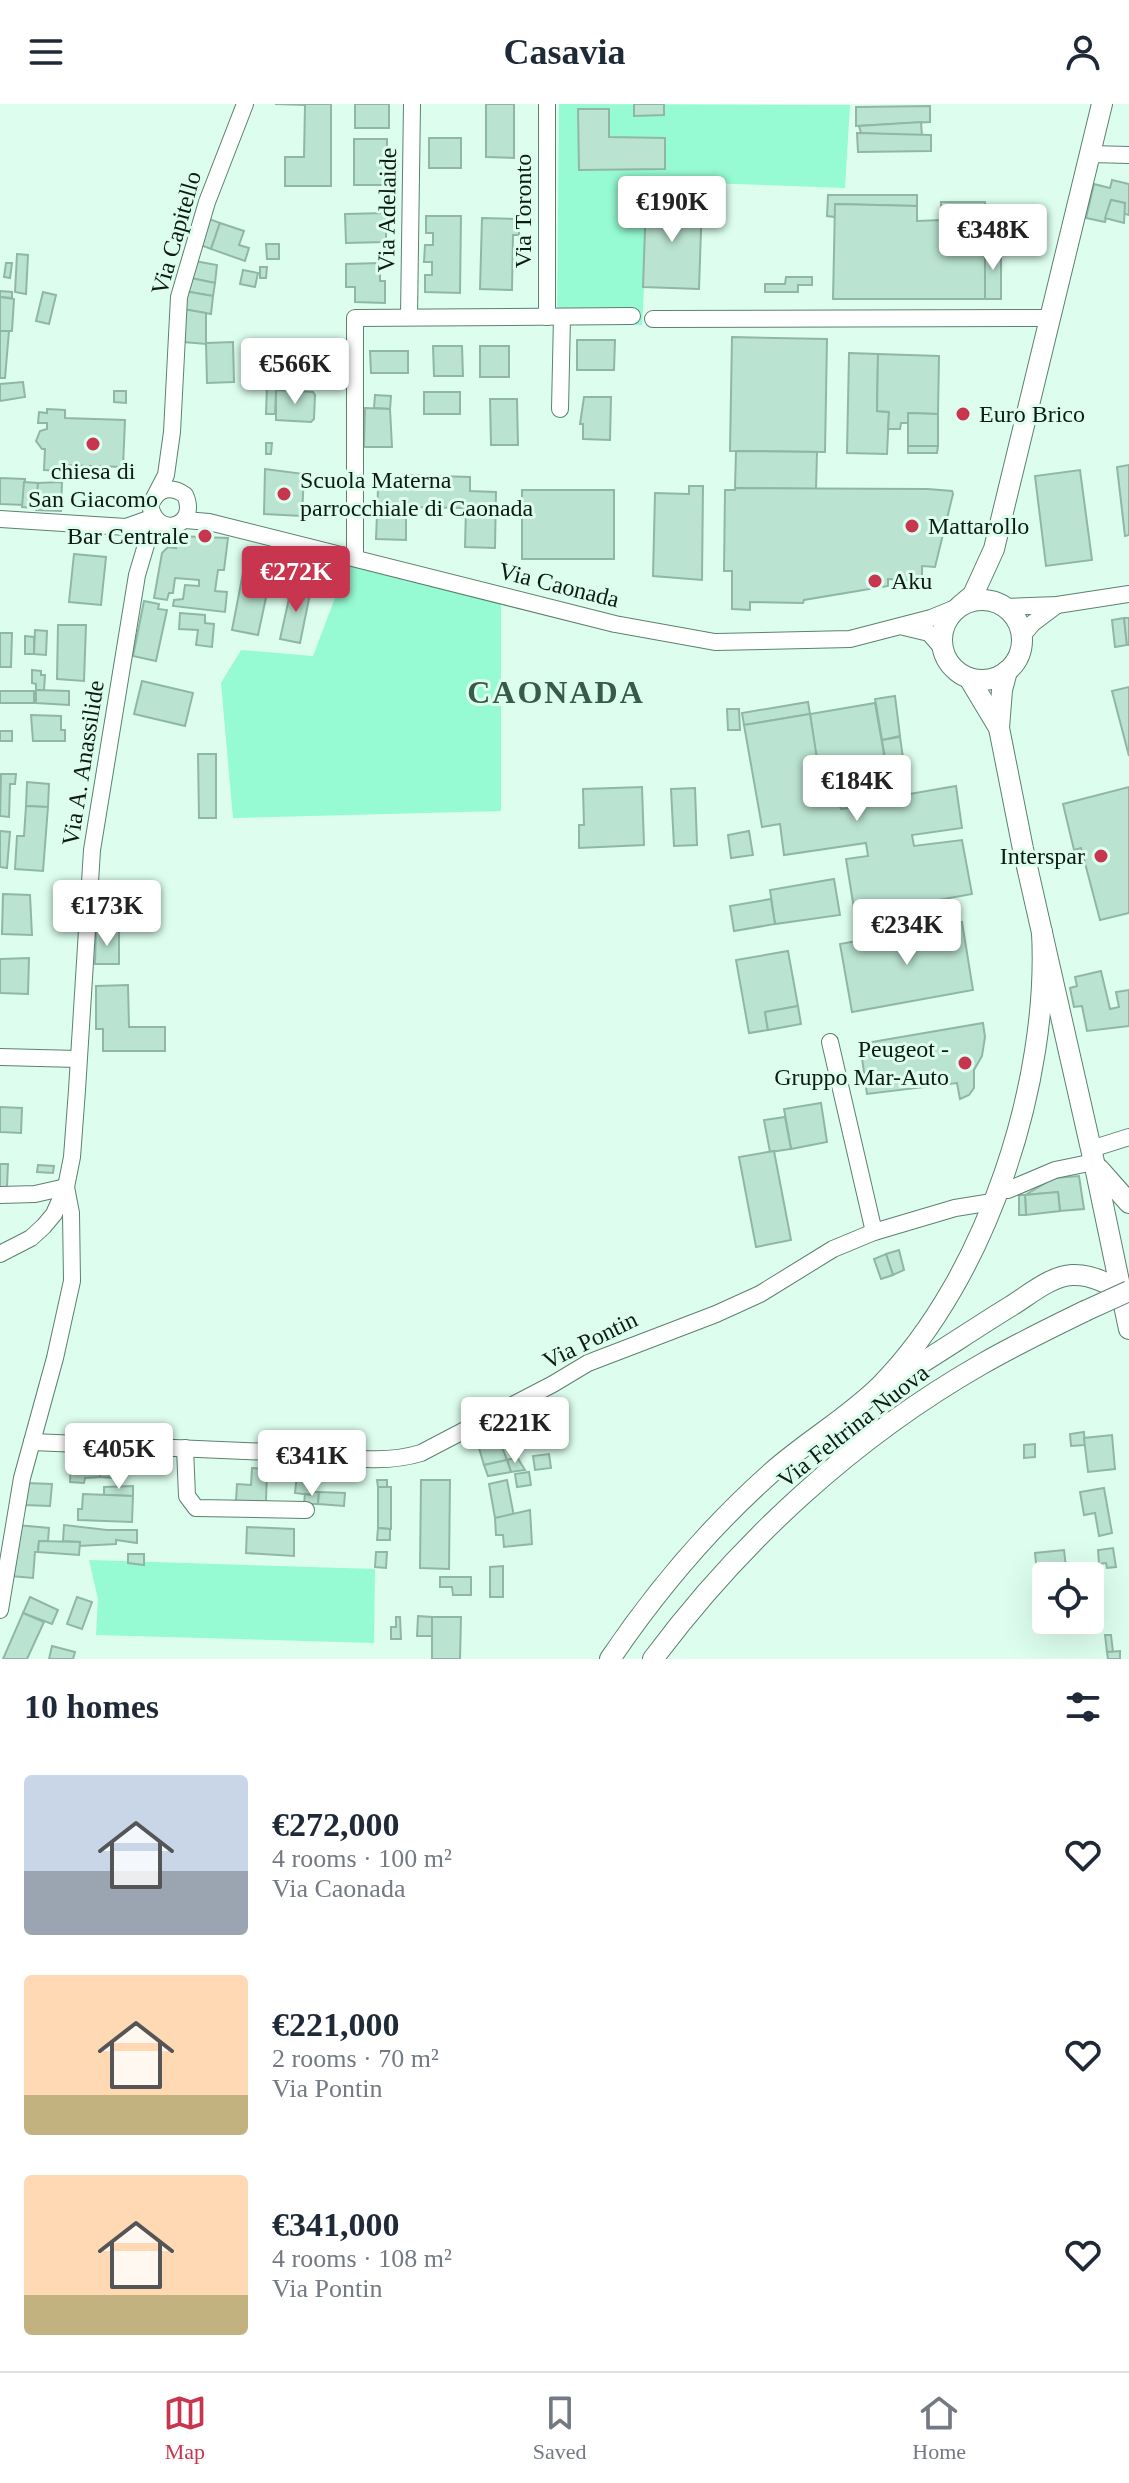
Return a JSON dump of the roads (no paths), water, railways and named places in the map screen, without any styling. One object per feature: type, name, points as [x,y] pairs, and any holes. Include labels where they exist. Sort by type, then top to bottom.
[{"type":"main road","points":[[999,728],[969,678],[954,669],[943,649],[945,626],[973,595],[994,549],[1102,104]]},
{"type":"main road","points":[[994,549],[1002,605]]},
{"type":"main road","points":[[959,607],[983,599],[1002,605],[1019,624],[1022,636],[1020,653],[1007,671],[1002,690],[999,728],[1042,932],[1126,1294],[1129,1329]]},
{"type":"main road","points":[[969,678],[994,678],[1007,671]]},
{"type":"main road","points":[[874,1392],[905,1358],[938,1310],[971,1252],[1010,1160],[1034,1059],[1042,999],[1042,932]]},
{"type":"main road","points":[[1093,1155],[1110,1185],[1129,1203]]},
{"type":"main road","points":[[1093,1155],[1129,1267],[1121,1278],[1126,1294]]},
{"type":"main road","points":[[610,1659],[673,1575],[719,1523],[773,1471],[874,1392],[1058,1278],[1086,1276],[1126,1294]]},
{"type":"main road","name":"Via Feltrina Nuova","points":[[653,1659],[742,1553],[850,1456],[957,1379],[1085,1311],[1126,1294]]},
{"type":"street","name":"Via Capitello","points":[[153,511],[166,475],[172,432],[179,297],[207,202],[245,104]]},
{"type":"street","name":"Via Adelaide","points":[[409,317],[412,104]]},
{"type":"street","name":"Via Toronto","points":[[547,104],[560,409]]},
{"type":"street","points":[[1090,154],[1129,155]]},
{"type":"street","points":[[355,557],[355,318],[632,316]]},
{"type":"street","points":[[653,319],[1050,318]]},
{"type":"street","points":[[148,538],[183,516],[185,495],[170,484],[166,475]]},
{"type":"street","points":[[0,519],[126,527],[153,511],[159,492],[168,488],[177,490]]},
{"type":"street","name":"Via Caonada","points":[[153,511],[168,526],[183,516],[615,624],[715,642],[850,639],[903,627],[959,607]]},
{"type":"street","name":"Via A. Anassilide","points":[[0,1254],[31,1238],[44,1226],[54,1214],[66,1187],[72,1157],[92,850],[137,575],[153,511]]},
{"type":"street","points":[[1002,605],[1057,605],[1129,594]]},
{"type":"street","points":[[1022,636],[1033,623],[1057,605]]},
{"type":"street","points":[[903,627],[929,633],[943,649]]},
{"type":"street","points":[[830,1042],[874,1232]]},
{"type":"street","points":[[0,1057],[78,1059]]},
{"type":"street","name":"Via Pontin","points":[[32,1442],[399,1460],[421,1453],[588,1363],[760,1294],[833,1249],[874,1232],[995,1196],[1129,1137]]},
{"type":"street","points":[[0,1195],[35,1194],[66,1187],[71,1213],[72,1281],[14,1518],[0,1610]]},
{"type":"street","points":[[185,1448],[187,1496],[196,1508],[306,1510]]},
{"type":"place","name":"Euro Brico","points":[[963,414]]},
{"type":"place","name":"chiesa di San Giacomo","points":[[93,444]]},
{"type":"place","name":"Scuola Materna parrocchiale di Caonada","points":[[284,494]]},
{"type":"place","name":"Mattarollo","points":[[912,526]]},
{"type":"place","name":"Bar Centrale","points":[[205,536]]},
{"type":"place","name":"Aku","points":[[875,581]]},
{"type":"place","name":"Interspar","points":[[1101,856]]},
{"type":"place","name":"Peugeot - Gruppo Mar-Auto","points":[[965,1063]]},
{"type":"district","name":"CAONADA","points":[[556,692]]}]
